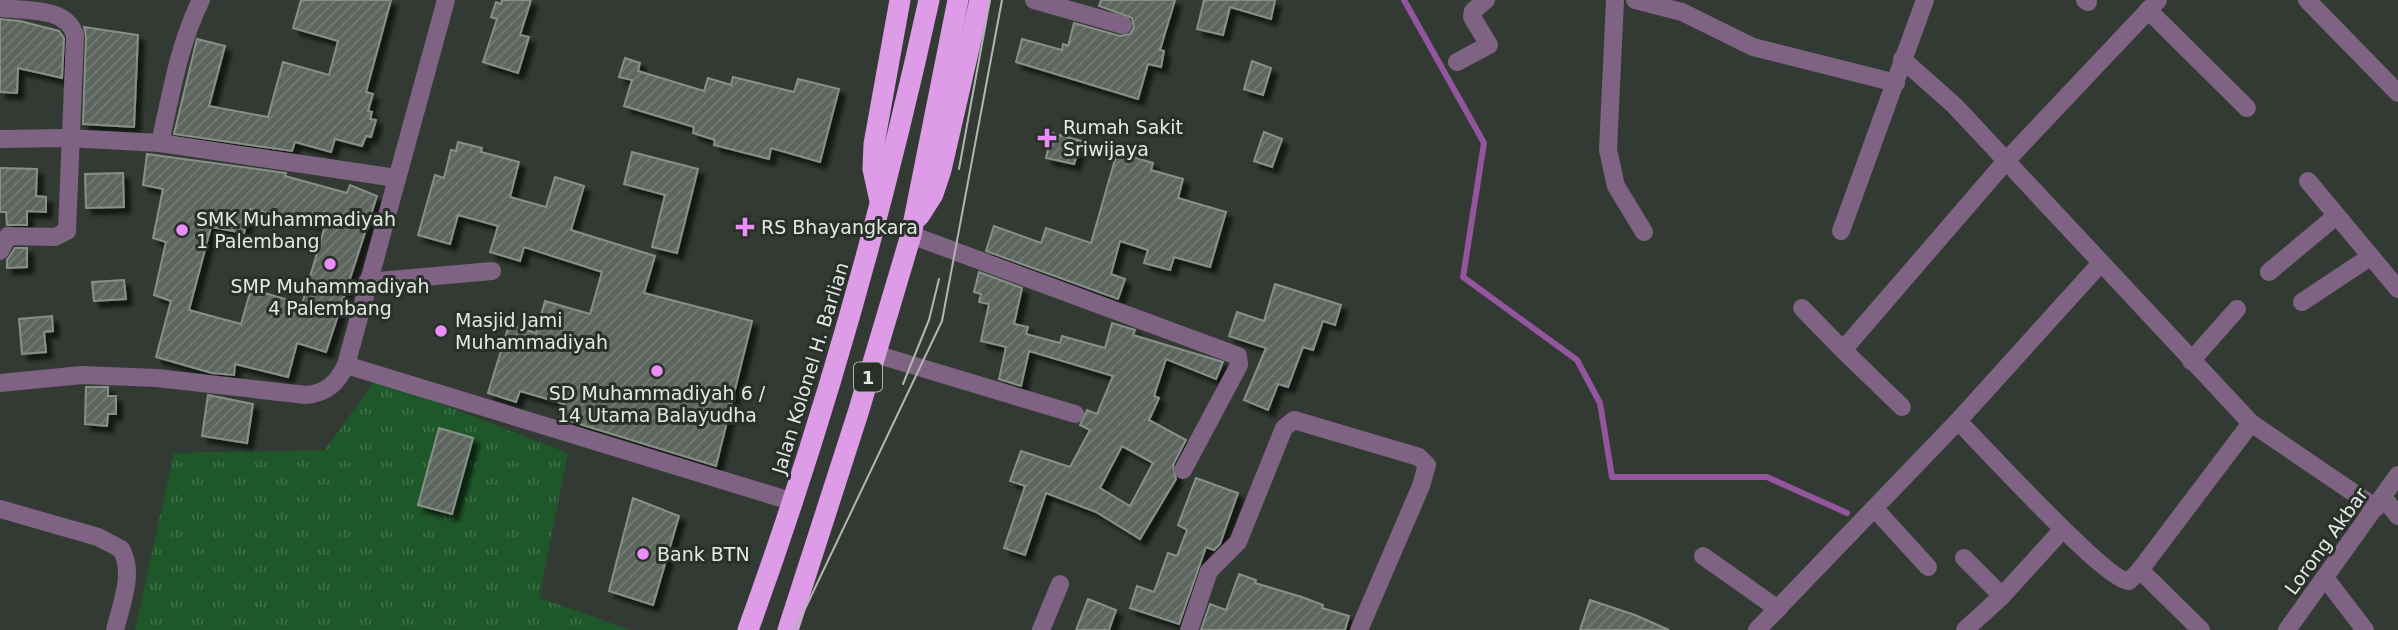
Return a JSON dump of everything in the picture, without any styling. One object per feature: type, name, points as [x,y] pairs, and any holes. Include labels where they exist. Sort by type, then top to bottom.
[{"type":"highway","points":[[881,206],[873,169],[874,144],[900,0]]},
{"type":"highway","name":"Jalan Kolonel H. Barlian","points":[[748,630],[794,502],[881,206],[929,0]]},
{"type":"highway","name":"1","points":[[788,630],[912,230],[958,0]]},
{"type":"highway","points":[[912,230],[933,194],[941,170],[980,0]]},
{"type":"street","points":[[160,143],[178,62],[191,20],[201,0]]},
{"type":"street","points":[[0,383],[82,375],[157,378],[306,395],[326,391],[341,376],[346,365],[446,0]]},
{"type":"street","points":[[1034,0],[1123,25]]},
{"type":"street","points":[[1457,62],[1489,45],[1472,17],[1474,11],[1486,0]]},
{"type":"street","points":[[1615,0],[1608,150],[1616,186],[1644,232]]},
{"type":"street","points":[[1635,0],[1686,6],[1753,47],[1896,83]]},
{"type":"street","points":[[1841,231],[1925,0]]},
{"type":"street","points":[[2307,0],[2398,93]]},
{"type":"street","points":[[1843,350],[2006,161],[2153,5],[2248,108]]},
{"type":"street","points":[[0,8],[54,14],[73,28],[67,231],[55,237],[8,236],[0,251]]},
{"type":"street","points":[[1902,59],[1955,106],[2191,362],[2251,423],[2380,502],[2398,516]]},
{"type":"street","points":[[0,139],[68,138],[160,143],[396,178]]},
{"type":"street","points":[[2308,181],[2398,289]]},
{"type":"street","points":[[2269,272],[2336,216]]},
{"type":"street","points":[[912,230],[1238,356],[1238,365],[1183,470]]},
{"type":"street","points":[[2302,302],[2370,257]]},
{"type":"street","points":[[1758,630],[1958,421],[2100,264]]},
{"type":"street","points":[[367,282],[492,271]]},
{"type":"street","points":[[1802,308],[1902,407]]},
{"type":"street","points":[[2191,362],[2237,309]]},
{"type":"street","points":[[875,354],[1075,414]]},
{"type":"street","points":[[346,365],[794,502]]},
{"type":"street","points":[[1189,630],[1209,571],[1238,542],[1284,428],[1294,420],[1419,457],[1427,465],[1421,486],[1359,630]]},
{"type":"street","points":[[1958,421],[2063,529],[2119,579],[2129,581],[2251,423]]},
{"type":"street","name":"Lorong Akbar","points":[[2287,630],[2398,475]]},
{"type":"street","points":[[0,509],[98,537],[121,549],[126,557],[128,576],[115,630]]},
{"type":"street","points":[[1875,509],[1928,567]]},
{"type":"street","points":[[1965,630],[2002,596],[2063,529]]},
{"type":"street","points":[[1703,556],[1778,609]]},
{"type":"street","points":[[1964,558],[2002,596]]},
{"type":"street","points":[[2140,570],[2201,630]]},
{"type":"street","points":[[2326,579],[2365,630]]},
{"type":"street","points":[[1041,630],[1060,584]]},
{"type":"green space","points":[[376,379],[568,453],[539,598],[631,630],[135,630],[174,453],[325,450]]},
{"type":"building","points":[[301,0],[391,0],[366,92],[373,94],[368,111],[372,112],[370,119],[376,120],[371,137],[366,136],[362,146],[335,139],[331,152],[295,142],[292,151],[174,134],[197,39],[225,46],[209,106],[268,117],[283,62],[329,75],[338,41],[293,28]]},
{"type":"building","points":[[502,0],[531,0],[520,35],[529,37],[518,73],[483,62],[497,19],[491,17],[496,2],[501,4]]},
{"type":"building","points":[[1101,0],[1175,0],[1160,50],[1164,51],[1161,67],[1148,64],[1138,99],[1016,62],[1022,39],[1062,50],[1063,44],[1068,46],[1074,23],[1120,36],[1130,34],[1134,27],[1132,18],[1099,6]]},
{"type":"building","points":[[1204,0],[1275,0],[1271,19],[1230,7],[1223,35],[1197,29]]},
{"type":"building","points":[[0,19],[59,31],[64,38],[62,78],[18,68],[17,93],[0,92]]},
{"type":"building","points":[[84,27],[138,35],[134,127],[83,124]]},
{"type":"building","points":[[625,58],[640,63],[638,71],[704,91],[708,78],[731,85],[733,77],[794,92],[798,79],[839,89],[820,162],[771,148],[769,159],[714,145],[715,140],[693,133],[694,127],[624,106],[632,80],[619,77]]},
{"type":"building","points":[[1252,61],[1271,68],[1263,95],[1244,89]]},
{"type":"building","points":[[1264,132],[1282,139],[1272,167],[1254,161]]},
{"type":"building","points":[[1052,133],[1082,141],[1074,164],[1046,158]]},
{"type":"building","points":[[458,142],[482,148],[481,152],[519,162],[510,197],[546,207],[555,177],[584,186],[571,230],[655,256],[644,293],[752,321],[716,466],[560,418],[564,404],[520,391],[516,402],[488,393],[509,325],[536,333],[545,301],[590,314],[602,272],[524,247],[520,261],[490,252],[498,226],[458,215],[450,244],[418,235],[435,175],[444,178],[451,150],[456,151]]},
{"type":"building","points":[[632,152],[698,169],[677,253],[652,247],[665,195],[624,184]]},
{"type":"building","points":[[147,154],[286,173],[285,176],[347,193],[350,185],[377,196],[326,352],[297,343],[288,377],[235,364],[234,375],[212,373],[156,357],[171,301],[154,295],[166,242],[153,238],[163,189],[143,185]],"holes":[[[250,209],[325,226],[302,304],[251,289],[241,324],[189,310],[211,227],[244,233]]]},
{"type":"building","points":[[1123,154],[1153,163],[1151,170],[1183,179],[1178,198],[1226,212],[1210,267],[1174,257],[1170,270],[1144,263],[1148,250],[1120,241],[1111,274],[1125,279],[1118,299],[986,251],[994,226],[1041,243],[1046,228],[1091,243],[1116,156],[1122,158]]},
{"type":"building","points":[[0,168],[37,169],[36,196],[46,197],[46,212],[27,211],[27,225],[7,225],[6,212],[0,212]]},
{"type":"building","points":[[123,173],[124,207],[86,208],[85,174]]},
{"type":"building","points":[[15,248],[27,248],[27,267],[7,268],[7,260]]},
{"type":"building","points":[[979,272],[1022,288],[1014,324],[1028,327],[1026,334],[1060,343],[1062,336],[1105,348],[1112,323],[1135,330],[1133,335],[1223,362],[1216,379],[1166,359],[1154,396],[1159,398],[1149,420],[1186,440],[1173,465],[1176,479],[1140,539],[1096,512],[1046,493],[1025,555],[1004,548],[1025,486],[1010,481],[1021,451],[1070,467],[1090,430],[1080,425],[1087,410],[1097,414],[1113,376],[1029,351],[1021,386],[999,379],[1006,347],[981,341],[989,304],[979,302],[981,294],[974,292]],"holes":[[[1122,446],[1153,463],[1130,506],[1100,488]]]},
{"type":"building","points":[[124,280],[126,299],[94,301],[92,282]]},
{"type":"building","points":[[1275,284],[1341,305],[1335,325],[1323,321],[1313,350],[1303,347],[1288,387],[1278,384],[1268,410],[1244,400],[1266,348],[1229,336],[1237,312],[1264,321]]},
{"type":"building","points":[[52,316],[53,331],[44,332],[46,352],[22,354],[19,319]]},
{"type":"building","points":[[86,387],[108,387],[108,396],[116,396],[116,414],[108,414],[107,426],[85,424]]},
{"type":"building","points":[[208,395],[253,404],[247,443],[202,436]]},
{"type":"building","points":[[439,428],[473,438],[452,514],[418,505]]},
{"type":"building","points":[[1196,478],[1238,493],[1220,544],[1214,550],[1206,547],[1179,624],[1130,608],[1137,586],[1154,592],[1168,553],[1177,556],[1187,530],[1178,525]]},
{"type":"building","name":"Bank BTN","points":[[633,498],[679,516],[653,605],[609,591]]},
{"type":"building","points":[[1239,574],[1256,580],[1255,583],[1302,597],[1323,605],[1322,608],[1349,616],[1345,630],[1201,630],[1210,604],[1226,610]]},
{"type":"building","points":[[1088,599],[1116,610],[1109,630],[1076,630]]},
{"type":"building","points":[[1590,600],[1635,615],[1669,630],[1580,630]]},
{"type":"waterway","points":[[1404,0],[1484,143],[1463,277],[1577,360],[1600,403],[1612,477],[1767,477],[1847,513]]},
{"type":"tram line","points":[[959,169],[990,0]]},
{"type":"tram line","points":[[795,630],[942,321],[1002,0]]},
{"type":"tram line","points":[[903,384],[929,320],[939,279]]},
{"type":"place","name":"Rumah Sakit Sriwijaya","points":[[1047,138]]},
{"type":"place","name":"RS Bhayangkara","points":[[745,227]]},
{"type":"place","name":"SMK Muhammadiyah 1 Palembang","points":[[182,230]]},
{"type":"place","name":"SMP Muhammadiyah 4 Palembang","points":[[330,264]]},
{"type":"place","name":"Masjid Jami Muhammadiyah","points":[[441,331]]},
{"type":"place","name":"SD Muhammadiyah 6 / 14 Utama Balayudha","points":[[657,371]]},
{"type":"place","name":"Bank BTN","points":[[643,554]]}]
